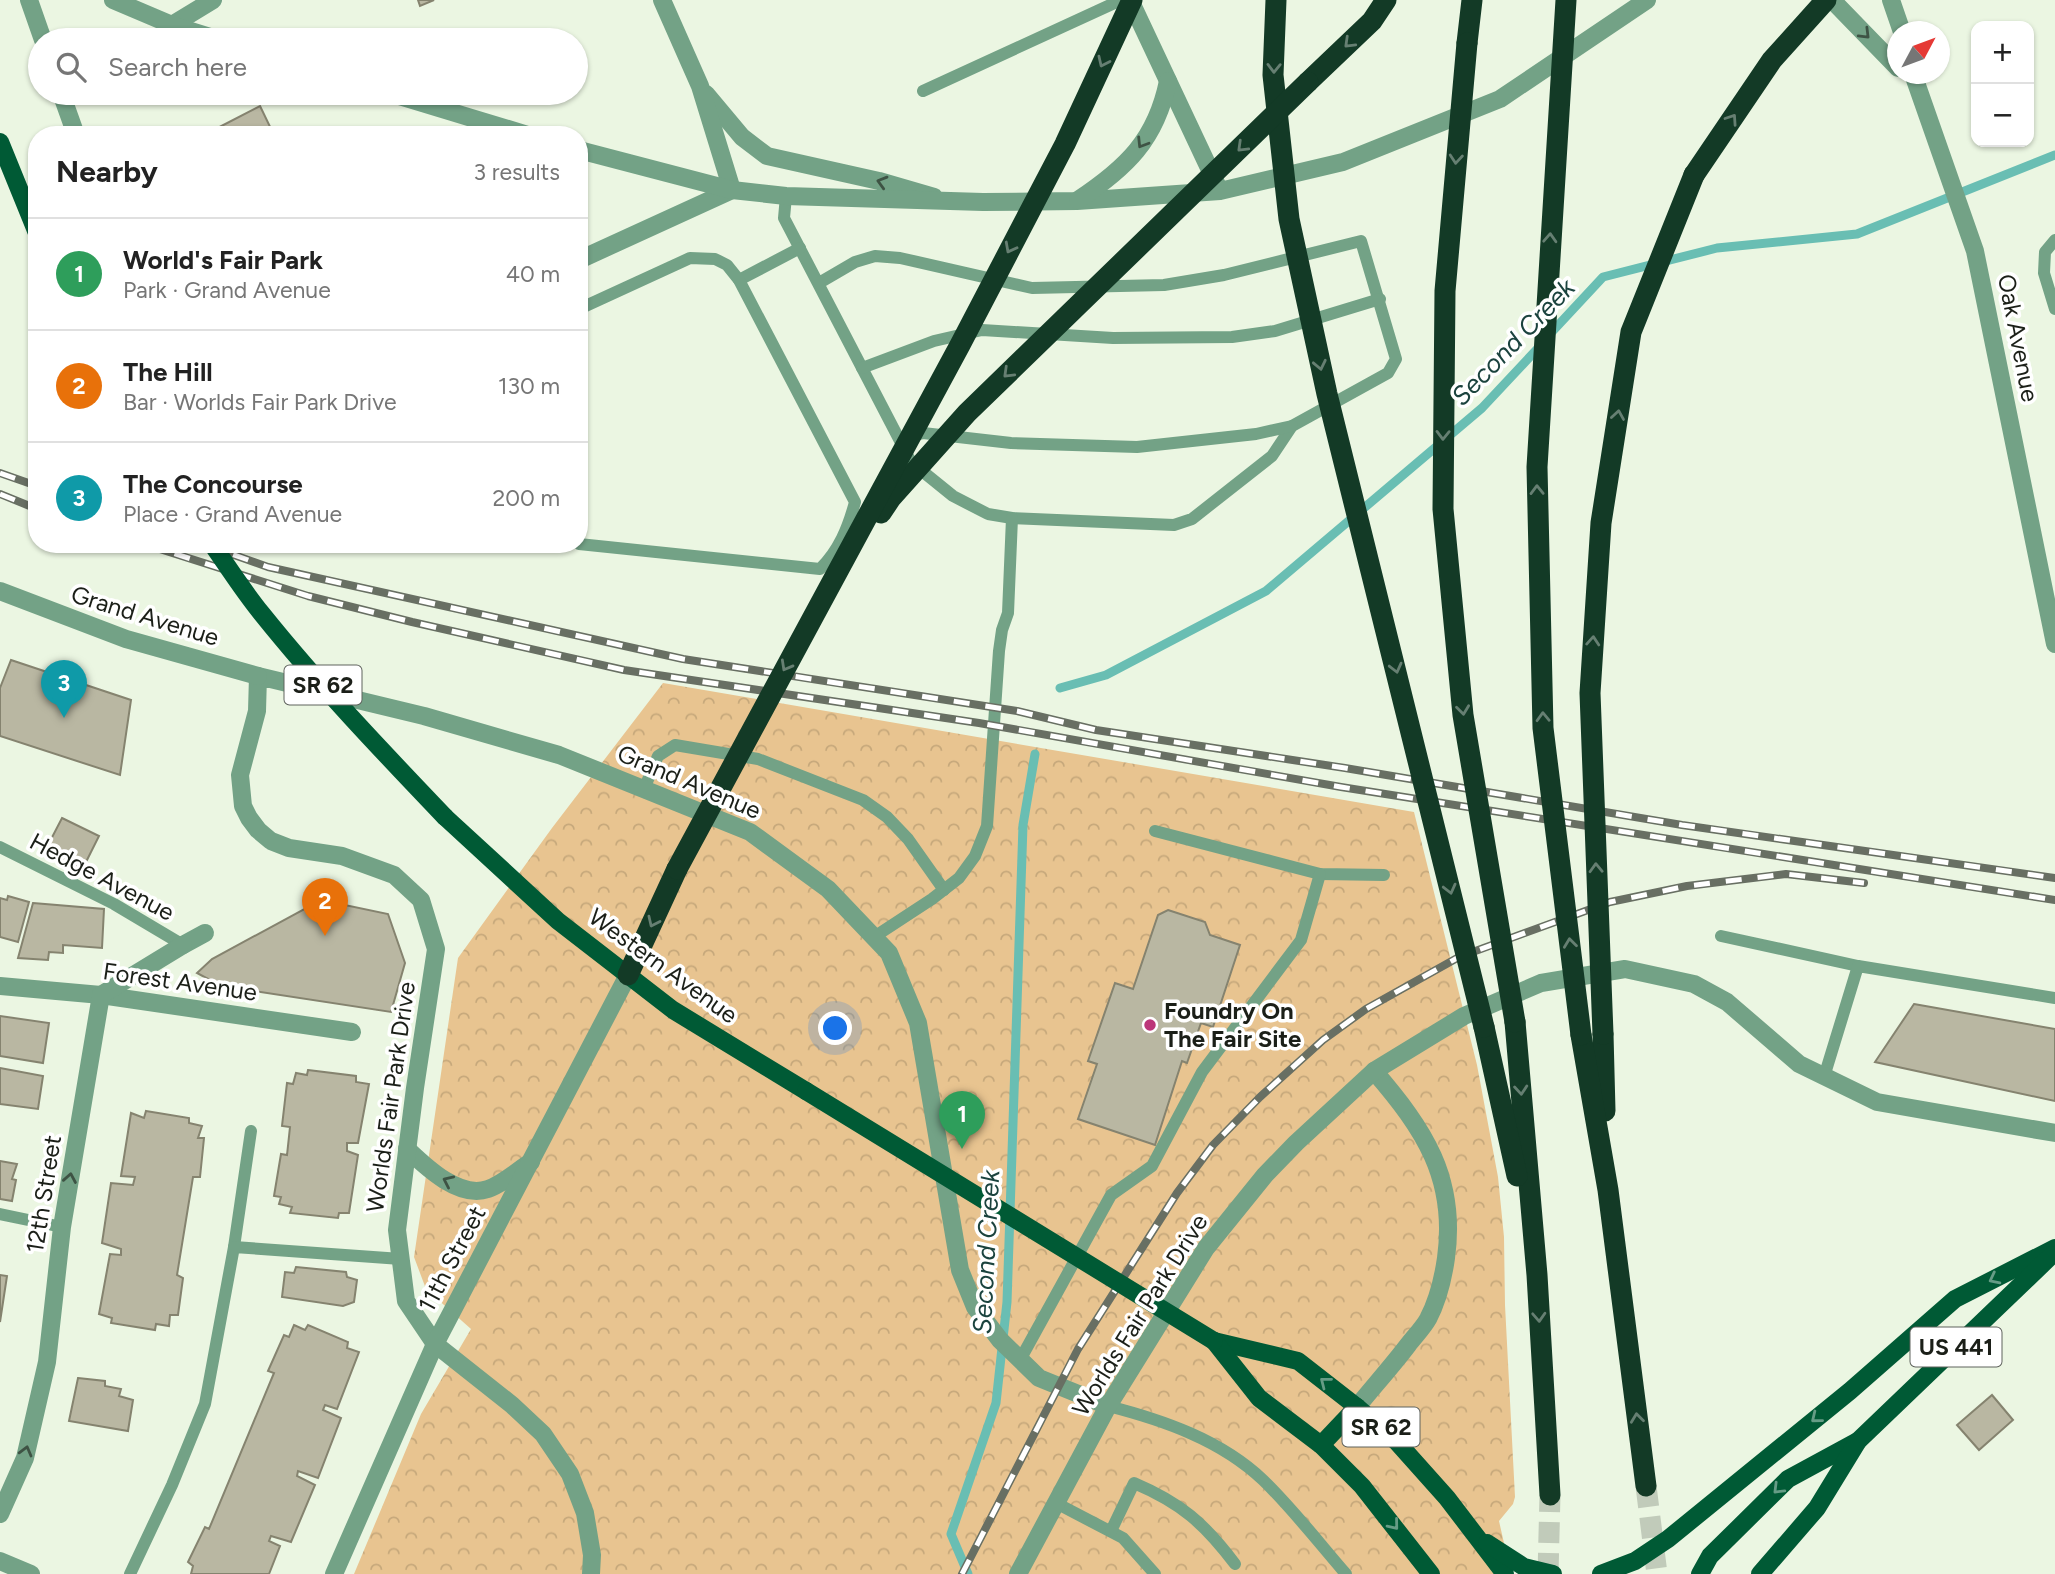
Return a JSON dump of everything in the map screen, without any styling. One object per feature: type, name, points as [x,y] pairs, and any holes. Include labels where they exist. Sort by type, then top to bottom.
[{"type":"highway","points":[[628,975],[677,869],[960,345],[1065,144],[1131,0]]},
{"type":"highway","points":[[1276,0],[1273,75],[1289,219],[1327,394],[1484,1027],[1536,1275]]},
{"type":"highway","points":[[819,606],[891,498],[967,413],[1372,21],[1386,0]]},
{"type":"highway","points":[[1472,0],[1445,291],[1443,509],[1463,715],[1515,1022],[1536,1275],[1550,1495]]},
{"type":"highway","points":[[1566,0],[1536,467],[1543,728],[1592,1034],[1608,1190],[1646,1486]]},
{"type":"highway","points":[[1592,1034],[1590,693],[1601,523],[1631,332],[1694,176],[1772,60],[1826,0]]},
{"type":"main road","points":[[0,142],[28,211]]},
{"type":"main road","name":"Western Avenue","points":[[218,553],[260,612],[371,740],[444,817],[558,920],[673,1010],[1214,1341],[1298,1361],[1397,1442],[1447,1498],[1505,1574]]},
{"type":"main road","points":[[1601,1574],[1635,1561],[1668,1539],[1850,1391],[1955,1299],[2055,1250]]},
{"type":"main road","name":"US 441","points":[[1760,1574],[1817,1508],[1858,1441],[2055,1250]]},
{"type":"main road","name":"Western Avenue","points":[[1214,1341],[1259,1398],[1321,1445],[1362,1486],[1431,1574]]},
{"type":"main road","points":[[1321,1445],[1357,1407]]},
{"type":"main road","name":"US 441","points":[[1700,1574],[1710,1556],[1788,1479],[1858,1441]]},
{"type":"main road","points":[[1447,1498],[1488,1545],[1524,1567],[1553,1574]]},
{"type":"street","points":[[29,0],[39,28]]},
{"type":"street","points":[[113,0],[182,28]]},
{"type":"street","points":[[172,25],[214,0]]},
{"type":"street","points":[[662,0],[700,86],[732,190]]},
{"type":"street","points":[[1131,0],[1220,191]]},
{"type":"street","points":[[588,152],[732,190],[786,195],[947,201],[1077,201],[1220,191],[1343,162],[1500,99],[1647,0]]},
{"type":"street","points":[[1832,0],[1887,57]]},
{"type":"street","points":[[1891,0],[1898,21]]},
{"type":"street","points":[[1077,201],[1112,177],[1137,151],[1157,117],[1168,81]]},
{"type":"street","name":"Oak Avenue","points":[[1917,84],[1975,251],[2055,644]]},
{"type":"street","points":[[700,86],[743,137],[767,156],[879,181],[947,201]]},
{"type":"street","points":[[65,105],[73,126]]},
{"type":"street","points":[[429,105],[498,126]]},
{"type":"street","points":[[588,256],[732,190]]},
{"type":"street","name":"Grand Avenue","points":[[0,591],[126,639],[559,754],[750,832],[828,889],[889,953],[918,1023],[960,1270],[975,1307],[1016,1356],[1039,1378],[1108,1406]]},
{"type":"street","name":"Worlds Fair Park Drive","points":[[258,676],[257,712],[244,756],[240,792],[243,806],[258,830],[271,841],[289,848],[342,856],[394,875],[421,900],[436,949],[397,1230],[406,1301],[435,1344],[512,1405],[543,1434],[570,1474],[585,1513],[592,1555],[591,1574]]},
{"type":"street","points":[[101,995],[205,933]]},
{"type":"street","name":"Worlds Fair Park Drive","points":[[1018,1574],[1108,1406],[1206,1248],[1273,1167],[1374,1071],[1464,1016],[1541,983],[1625,969],[1694,984],[1727,1002],[1799,1064],[1877,1102],[2055,1133]]},
{"type":"street","name":"11th Street","points":[[334,1574],[435,1344],[628,975]]},
{"type":"street","name":"Forest Avenue","points":[[0,986],[101,995],[352,1032]]},
{"type":"street","name":"12th Street","points":[[0,1514],[25,1458],[47,1362],[62,1227],[101,995]]},
{"type":"street","points":[[1357,1407],[1427,1321],[1440,1292],[1449,1234],[1445,1186],[1427,1140],[1374,1071]]},
{"type":"street","points":[[407,1149],[433,1174],[474,1191],[488,1189],[531,1162]]},
{"type":"street","points":[[0,1561],[31,1574]]},
{"type":"lane","points":[[923,91],[1121,0]]},
{"type":"lane","points":[[786,195],[784,218],[911,462],[953,496],[988,514],[1012,518],[1174,524],[1192,519],[1272,456],[1292,426]]},
{"type":"lane","points":[[2055,240],[2045,251],[2044,273],[2055,309]]},
{"type":"lane","points":[[819,283],[855,262],[874,256],[900,258],[1032,288],[1164,285],[1224,275],[1361,242],[1396,359],[1388,373],[1292,426],[1256,434],[1138,447],[1012,443],[923,433],[898,440]]},
{"type":"lane","points":[[738,280],[800,248]]},
{"type":"lane","points":[[588,305],[690,258],[715,259],[727,265],[738,280],[855,502],[847,530],[820,569],[588,545]]},
{"type":"lane","points":[[862,368],[934,341],[982,330],[1113,338],[1232,337],[1275,331],[1380,299]]},
{"type":"lane","points":[[874,937],[959,878],[975,856],[988,826],[999,651],[1008,613],[1012,518]]},
{"type":"lane","points":[[644,789],[658,757],[675,745],[758,759],[863,800],[887,817],[908,839],[944,890]]},
{"type":"lane","points":[[1155,831],[1320,874],[1384,875]]},
{"type":"lane","name":"Hedge Avenue","points":[[0,847],[114,904],[183,945]]},
{"type":"lane","points":[[1016,1356],[1111,1195],[1152,1167],[1202,1072],[1301,940],[1320,874]]},
{"type":"lane","points":[[1721,936],[1858,966],[2055,998]]},
{"type":"lane","points":[[1824,1077],[1858,966]]},
{"type":"lane","points":[[130,1574],[205,1404],[234,1247],[251,1131]]},
{"type":"lane","points":[[0,1214],[62,1227]]},
{"type":"lane","points":[[234,1247],[401,1259]]},
{"type":"lane","points":[[1108,1406],[1173,1426],[1211,1443],[1237,1460],[1262,1480],[1346,1574]]},
{"type":"lane","points":[[1111,1531],[1134,1483],[1174,1502],[1217,1540],[1235,1563]]},
{"type":"lane","points":[[1056,1503],[1123,1538],[1155,1574]]},
{"type":"green space","points":[[663,683],[1414,812],[1477,1065],[1498,1177],[1504,1237],[1515,1497],[1513,1504],[1499,1521],[1511,1574],[354,1574],[421,1414],[471,1329],[426,1289],[414,1257],[458,958],[552,828]]},
{"type":"building","points":[[418,0],[434,0],[420,6]]},
{"type":"building","points":[[260,106],[270,126],[221,126]]},
{"type":"building","points":[[11,660],[131,700],[120,775],[0,736],[0,688]]},
{"type":"building","points":[[62,818],[99,836],[83,868],[78,865],[75,871],[48,857],[51,852],[46,849]]},
{"type":"building","points":[[8,896],[29,902],[18,942],[0,937],[0,898],[7,900]]},
{"type":"building","points":[[321,900],[388,914],[405,963],[391,1012],[221,986],[197,973],[212,959]]},
{"type":"building","points":[[33,903],[104,909],[102,948],[63,945],[63,953],[49,952],[48,960],[18,958]]},
{"type":"building","name":"Foundry On The Fair Site","points":[[1168,910],[1205,922],[1210,935],[1240,945],[1213,1027],[1201,1023],[1187,1063],[1182,1061],[1155,1145],[1078,1119],[1097,1064],[1088,1061],[1115,983],[1133,989],[1158,915]]},
{"type":"building","points":[[1914,1004],[2055,1029],[2055,1101],[1875,1062]]},
{"type":"building","points":[[0,1016],[49,1023],[43,1063],[0,1056]]},
{"type":"building","points":[[0,1068],[43,1076],[38,1109],[0,1104]]},
{"type":"building","points":[[308,1070],[356,1076],[356,1082],[369,1084],[358,1143],[347,1143],[347,1151],[358,1155],[349,1213],[339,1213],[338,1218],[290,1213],[292,1207],[279,1204],[281,1197],[274,1196],[281,1154],[287,1155],[290,1127],[282,1126],[287,1083],[293,1084],[296,1073],[307,1075]]},
{"type":"building","points":[[146,1111],[189,1118],[189,1123],[202,1126],[198,1138],[204,1138],[200,1177],[193,1177],[177,1275],[183,1278],[178,1315],[170,1315],[169,1326],[156,1324],[155,1330],[111,1323],[112,1318],[99,1314],[110,1254],[121,1255],[121,1249],[102,1243],[111,1183],[133,1185],[135,1177],[121,1176],[131,1113],[144,1118]]},
{"type":"building","points":[[0,1161],[17,1164],[12,1179],[16,1180],[12,1201],[0,1199]]},
{"type":"building","points":[[296,1267],[346,1272],[347,1277],[357,1280],[354,1302],[343,1306],[282,1297],[285,1272],[294,1273]]},
{"type":"building","points":[[0,1275],[7,1276],[0,1322]]},
{"type":"building","points":[[294,1325],[305,1330],[308,1325],[348,1342],[347,1348],[359,1352],[337,1409],[325,1405],[323,1410],[341,1418],[318,1478],[298,1471],[297,1476],[315,1485],[291,1542],[271,1536],[269,1541],[280,1546],[269,1574],[191,1574],[193,1566],[188,1562],[205,1527],[209,1529],[274,1373],[268,1371],[284,1335],[289,1337]]},
{"type":"building","points":[[78,1378],[105,1381],[105,1386],[121,1389],[119,1396],[133,1400],[128,1431],[69,1421]]},
{"type":"building","points":[[1992,1395],[2013,1420],[1979,1450],[1957,1425]]},
{"type":"waterway","name":"Second Creek","points":[[1549,335],[1603,277],[1717,248],[1857,234],[2055,155]]},
{"type":"waterway","name":"Second Creek","points":[[1060,688],[1106,675],[1266,591],[1482,408],[1540,346]]},
{"type":"waterway","name":"Second Creek","points":[[968,1574],[951,1534],[996,1403],[1007,1302],[1023,825],[1035,754]]},
{"type":"tunnel","points":[[1646,1486],[1657,1574]]},
{"type":"tunnel","points":[[1548,1574],[1550,1495]]},
{"type":"railway","points":[[0,473],[28,483]]},
{"type":"railway","points":[[0,494],[28,505]]},
{"type":"railway","points":[[172,553],[308,596],[624,670],[979,723],[1341,787],[2055,900]]},
{"type":"railway","points":[[228,553],[268,567],[683,659],[1017,711],[1096,730],[1345,768],[1682,825],[2055,878]]},
{"type":"railway","points":[[962,1574],[1078,1349],[1177,1193],[1213,1145],[1260,1097],[1323,1040],[1366,1009],[1459,957],[1610,902],[1687,886],[1786,874],[1864,883]]},
{"type":"place","name":"The Concourse","points":[[64,718]]},
{"type":"place","name":"The Hill","points":[[325,936]]},
{"type":"place","name":"Foundry On The Fair Site","points":[[1150,1025]]},
{"type":"place","name":"World's Fair Park","points":[[962,1149]]}]
